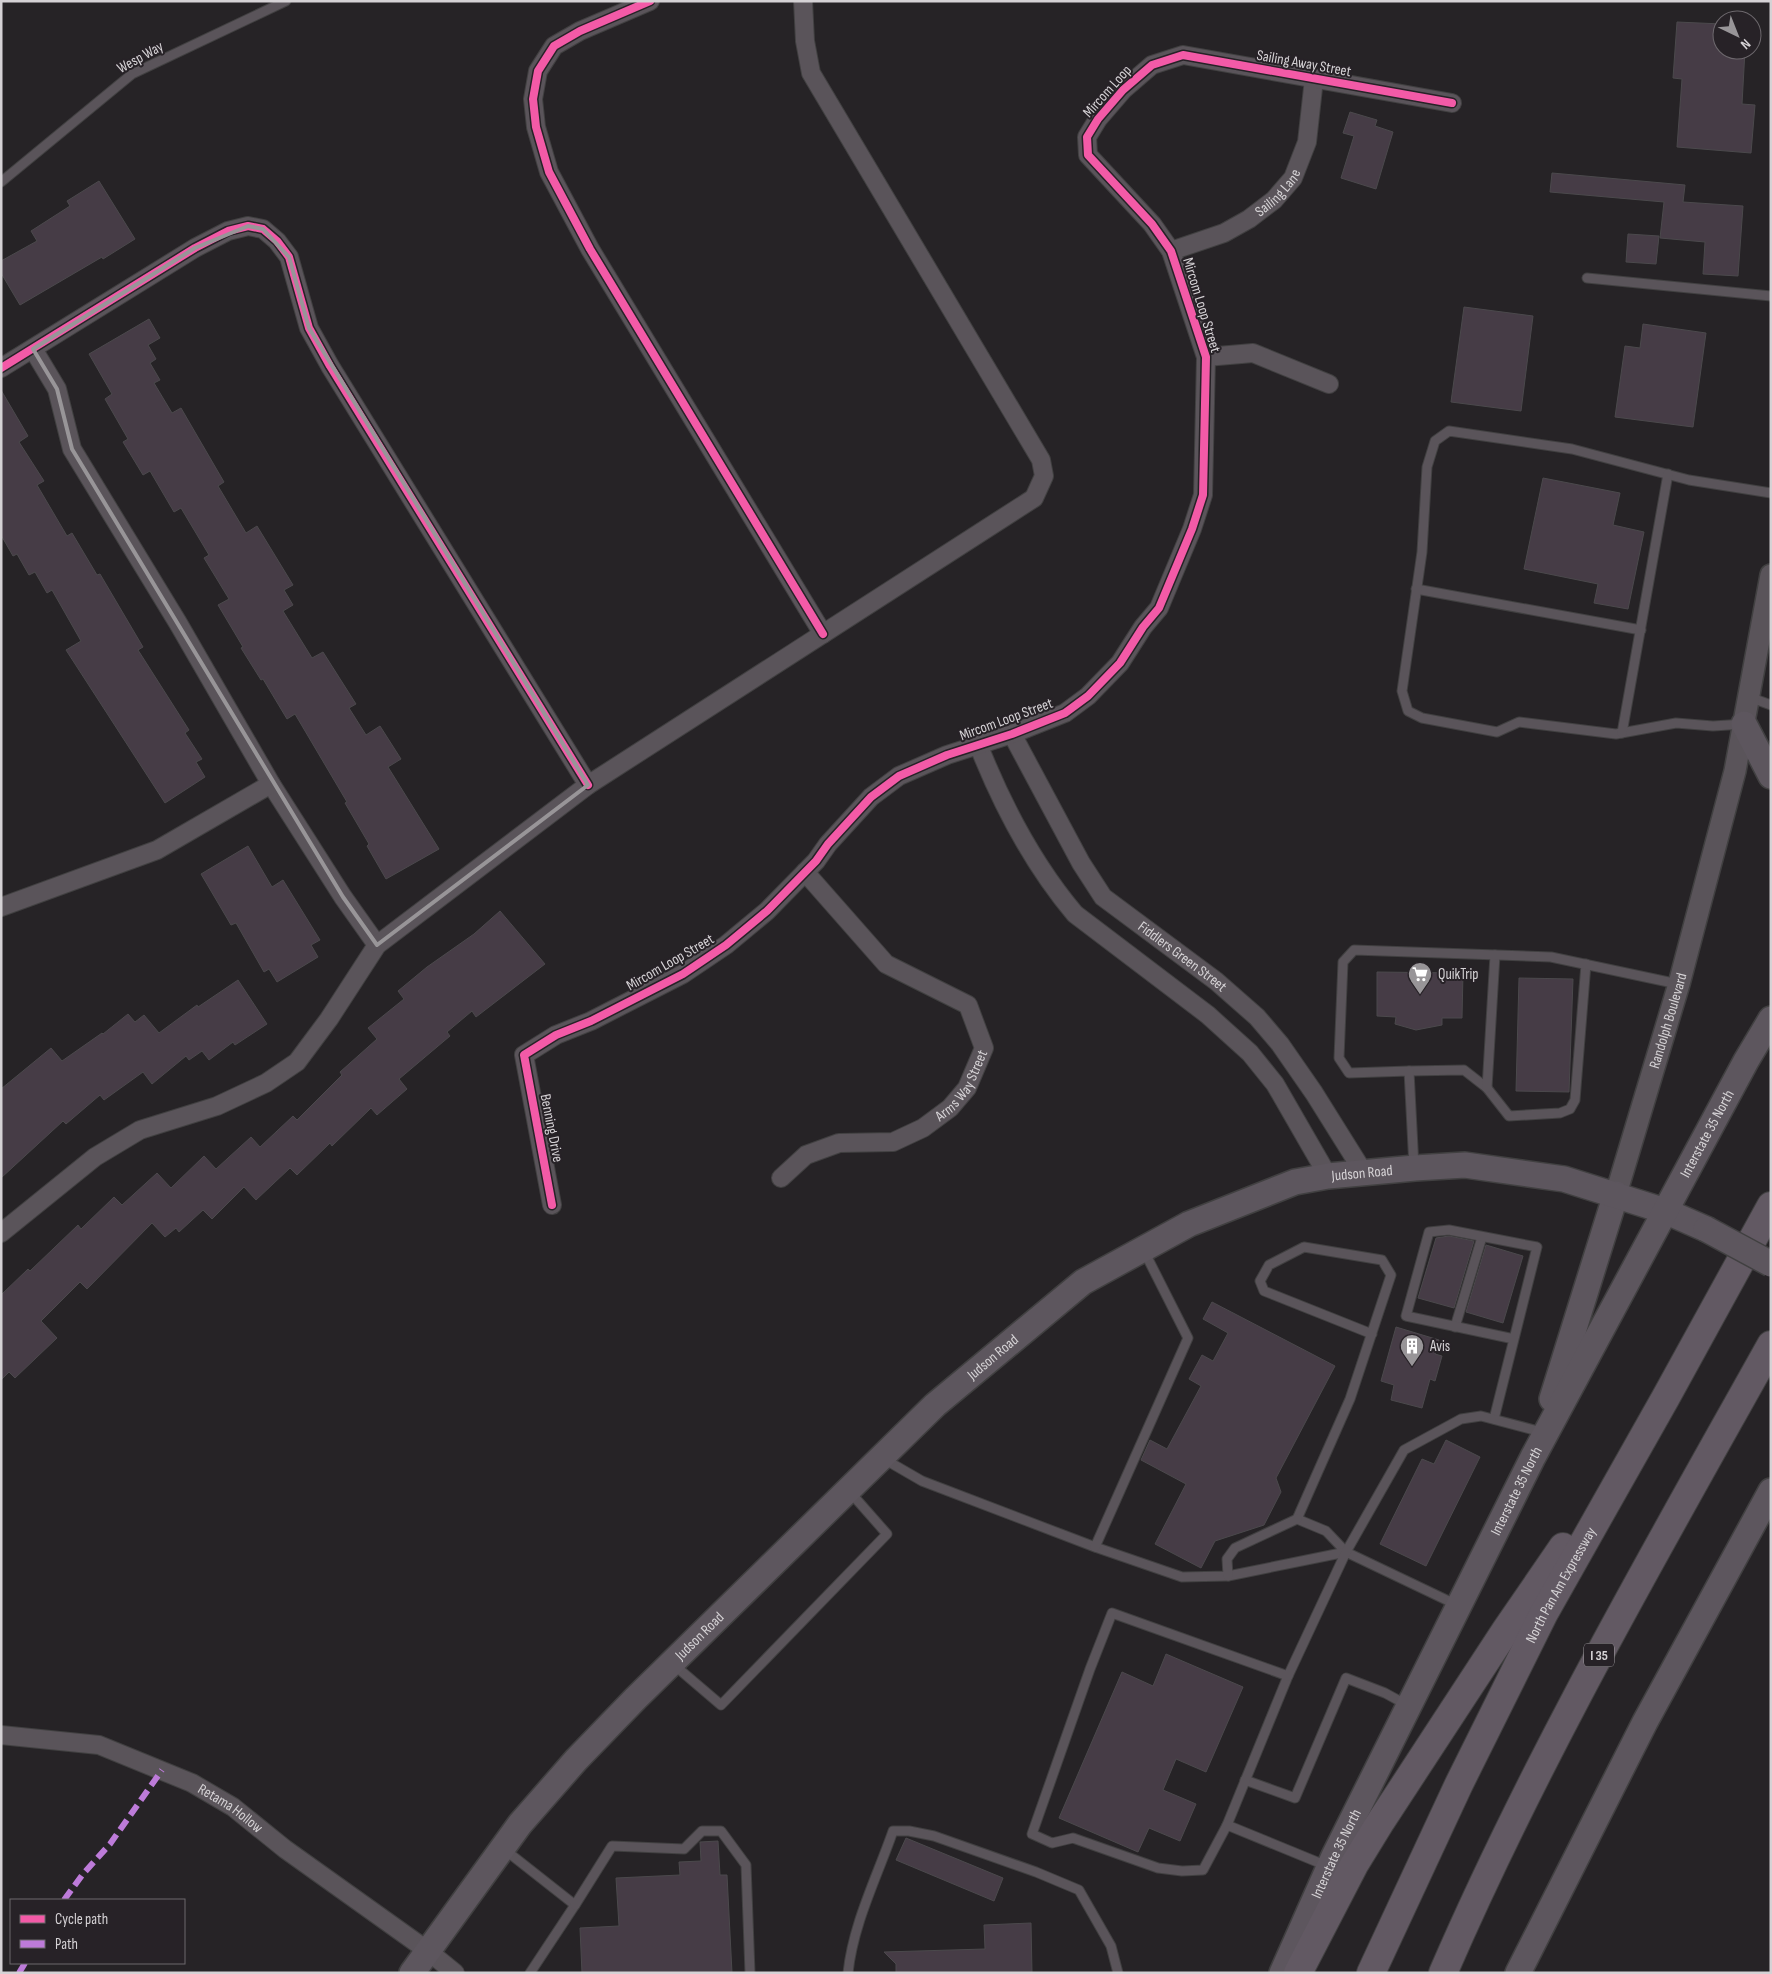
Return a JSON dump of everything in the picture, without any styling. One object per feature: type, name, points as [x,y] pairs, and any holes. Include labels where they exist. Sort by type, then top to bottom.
[{"type":"highway","name":"North Pan Am Expressway","points":[[1370,1973],[1459,1784],[1544,1613],[1771,1206]]},
{"type":"highway","name":"I 35","points":[[1443,1973],[1507,1835],[1597,1658],[1771,1344]]},
{"type":"highway","points":[[1298,1973],[1354,1865],[1381,1821],[1506,1630],[1666,1397]]},
{"type":"main road","points":[[1744,724],[1771,776]]},
{"type":"main road","name":"Interstate 35 North","points":[[1282,1973],[1330,1867],[1534,1457],[1746,1061],[1771,1019]]},
{"type":"main road","name":"Judson Road","points":[[412,1973],[502,1847],[576,1760],[935,1405],[1083,1282],[1189,1224],[1295,1182],[1328,1176],[1465,1165],[1564,1179],[1616,1194],[1665,1211],[1706,1229],[1771,1264]]},
{"type":"main road","name":"Randolph Boulevard","points":[[1534,1457],[1616,1194]]},
{"type":"main road","points":[[1518,1973],[1645,1722],[1771,1491]]},
{"type":"street","points":[[650,1],[580,31],[554,46],[538,71],[533,99],[536,127],[549,172],[590,249],[823,634]]},
{"type":"street","points":[[1,1233],[95,1157],[140,1130],[217,1106],[266,1083],[297,1062],[329,1019],[377,945],[588,785],[1034,498],[1044,476],[1042,460],[811,73],[805,41],[803,1]]},
{"type":"street","name":"Sailing Away Street","points":[[1152,65],[1183,55],[1452,103]]},
{"type":"street","name":"Mircom Loop","points":[[1139,209],[1110,181],[1088,155],[1087,137],[1098,118],[1123,90],[1152,65]]},
{"type":"street","name":"Sailing Lane","points":[[1171,251],[1224,233],[1249,219],[1274,200],[1292,178],[1307,142],[1314,79]]},
{"type":"street","name":"Mircom Loop Street","points":[[524,1055],[556,1035],[591,1021],[683,974],[726,945],[767,911],[805,872],[864,804],[892,781],[907,772],[978,744],[1012,734],[1065,713],[1088,696],[1120,663],[1143,627],[1159,608],[1192,529],[1203,495],[1206,357],[1171,251],[1139,209]]},
{"type":"street","points":[[1,368],[195,248],[228,231],[248,226],[264,229],[277,241],[289,257],[309,328],[330,366],[588,785]]},
{"type":"street","points":[[34,349],[57,389],[72,449],[178,623],[271,784],[377,945]]},
{"type":"street","points":[[1206,357],[1254,353],[1329,384]]},
{"type":"street","name":"Randolph Boulevard","points":[[1616,1194],[1679,984],[1735,771],[1771,575]]},
{"type":"street","name":"Fiddlers Green Street","points":[[1012,734],[1081,863],[1103,897],[1216,981],[1257,1017],[1280,1044],[1314,1093],[1364,1173]]},
{"type":"street","name":"Fiddlers Green Street","points":[[978,744],[995,787],[1033,859],[1058,894],[1075,914],[1208,1015],[1250,1053],[1275,1084],[1328,1176]]},
{"type":"street","points":[[1,907],[157,850],[271,784]]},
{"type":"street","name":"Arms Way Street","points":[[781,1178],[806,1155],[839,1143],[893,1142],[923,1128],[950,1108],[967,1088],[984,1048],[968,1005],[886,964],[805,872]]},
{"type":"street","name":"Benning Drive","points":[[524,1055],[552,1205]]},
{"type":"street","name":"Retama Hollow","points":[[1,1736],[99,1744],[192,1783],[233,1807],[285,1849],[428,1951],[455,1973]]},
{"type":"lane","name":"Wesp Way","points":[[1,182],[132,74],[286,1]]},
{"type":"lane","points":[[1587,278],[1771,296]]},
{"type":"lane","points":[[1744,724],[1713,726],[1676,723],[1616,734],[1520,722],[1497,732],[1422,718],[1408,711],[1402,691],[1422,552],[1428,467],[1436,442],[1449,431],[1572,449],[1689,480],[1771,493]]},
{"type":"lane","points":[[1622,733],[1668,474]]},
{"type":"lane","points":[[1416,589],[1641,630]]},
{"type":"lane","points":[[1749,697],[1771,705]]},
{"type":"lane","points":[[1586,964],[1575,1100],[1570,1109],[1560,1113],[1509,1116],[1487,1088],[1464,1070],[1349,1073],[1339,1058],[1343,962],[1354,950],[1551,957],[1586,964],[1679,984]]},
{"type":"lane","points":[[1487,1088],[1495,955]]},
{"type":"lane","points":[[1408,1070],[1414,1168]]},
{"type":"lane","points":[[1494,1419],[1514,1339],[1537,1247],[1449,1230],[1429,1232],[1406,1316],[1514,1339]]},
{"type":"lane","points":[[1455,1327],[1482,1237]]},
{"type":"lane","points":[[1228,1576],[1227,1559],[1235,1548],[1297,1519],[1350,1399],[1372,1334],[1391,1275],[1382,1260],[1304,1247],[1269,1265],[1260,1281],[1264,1291],[1372,1334]]},
{"type":"lane","points":[[1095,1546],[1188,1338],[1143,1249]]},
{"type":"lane","points":[[1288,1676],[1112,1613],[1090,1669],[1032,1834],[1052,1843],[1073,1838],[1158,1868],[1182,1871],[1203,1870],[1226,1825],[1288,1676],[1346,1552],[1404,1450],[1462,1419],[1482,1416],[1542,1432]]},
{"type":"lane","points":[[881,1458],[922,1481],[1095,1546],[1182,1576],[1228,1576],[1346,1552]]},
{"type":"lane","points":[[672,1663],[722,1705],[886,1534],[848,1490]]},
{"type":"lane","points":[[1297,1519],[1326,1531],[1346,1552],[1460,1606]]},
{"type":"lane","points":[[1245,1780],[1295,1798],[1346,1678],[1385,1693],[1410,1706]]},
{"type":"lane","points":[[1226,1825],[1330,1867]]},
{"type":"lane","points":[[530,1973],[612,1846],[684,1849],[702,1831],[721,1831],[746,1865],[750,1973]]},
{"type":"lane","points":[[848,1973],[850,1955],[862,1916],[893,1832],[909,1831],[934,1836],[984,1853],[1079,1890],[1111,1946],[1118,1973]]},
{"type":"lane","points":[[502,1847],[575,1905]]},
{"type":"highlighted area","points":[[248,226],[263,229],[289,257],[309,328],[588,785],[377,945],[343,897],[72,449],[57,389],[33,349],[195,248]]},
{"type":"building","points":[[1677,22],[1712,24],[1712,60],[1744,60],[1742,104],[1755,105],[1751,153],[1677,147],[1682,79],[1673,78]]},
{"type":"building","points":[[1350,112],[1377,120],[1375,126],[1393,132],[1376,189],[1341,178],[1354,136],[1343,133]]},
{"type":"building","points":[[1552,173],[1685,185],[1683,202],[1743,206],[1738,276],[1703,274],[1705,242],[1660,238],[1664,202],[1550,192]]},
{"type":"building","points":[[99,181],[135,239],[20,305],[1,273],[1,261],[37,241],[31,231],[70,206],[67,201]]},
{"type":"building","points":[[1628,234],[1659,236],[1656,264],[1626,262]]},
{"type":"building","points":[[1464,307],[1533,316],[1521,411],[1451,402]]},
{"type":"building","points":[[149,319],[160,338],[148,345],[156,359],[150,363],[160,380],[154,383],[172,413],[181,408],[224,482],[218,486],[246,533],[257,526],[293,585],[284,590],[293,605],[283,611],[312,658],[323,652],[356,704],[349,708],[366,735],[380,726],[401,759],[388,767],[439,849],[386,879],[367,846],[369,844],[345,803],[347,802],[295,714],[287,719],[263,679],[261,680],[241,648],[243,647],[218,605],[229,599],[204,558],[209,555],[181,508],[174,512],[150,471],[143,475],[123,442],[128,439],[105,399],[112,394],[89,354]]},
{"type":"building","points":[[1643,324],[1706,333],[1693,427],[1615,417],[1625,346],[1640,348]]},
{"type":"building","points":[[1,390],[28,436],[19,442],[44,481],[37,485],[67,536],[72,533],[97,575],[100,574],[143,647],[138,650],[189,730],[185,733],[202,759],[196,762],[205,777],[165,803],[66,650],[81,641],[52,590],[47,593],[35,572],[29,575],[17,554],[13,556],[1,535]]},
{"type":"building","points":[[1543,478],[1620,493],[1613,525],[1644,532],[1628,609],[1594,603],[1598,584],[1524,569]]},
{"type":"building","points":[[248,846],[272,887],[283,880],[320,940],[311,945],[318,957],[277,982],[269,969],[264,972],[236,923],[231,925],[201,874]]},
{"type":"building","points":[[500,911],[545,964],[476,1017],[472,1011],[447,1032],[450,1036],[399,1079],[407,1089],[377,1115],[371,1108],[332,1146],[330,1143],[297,1175],[290,1168],[256,1200],[244,1187],[212,1219],[203,1210],[179,1232],[176,1228],[165,1237],[152,1223],[87,1289],[80,1282],[41,1321],[57,1338],[15,1378],[9,1372],[1,1380],[1,1295],[28,1269],[30,1271],[78,1225],[81,1229],[114,1197],[122,1205],[157,1173],[171,1188],[204,1156],[216,1169],[251,1137],[260,1147],[293,1116],[297,1120],[342,1075],[340,1072],[377,1039],[368,1028],[404,999],[398,991],[427,967],[474,934]]},
{"type":"building","name":"QuikTrip","points":[[1377,972],[1463,973],[1462,1018],[1442,1018],[1442,1025],[1416,1030],[1395,1024],[1396,1017],[1377,1016]]},
{"type":"building","name":"QuikTrip","points":[[1519,978],[1573,979],[1569,1092],[1516,1091]]},
{"type":"building","points":[[238,980],[267,1024],[235,1045],[233,1042],[209,1060],[202,1051],[189,1060],[186,1056],[152,1084],[143,1072],[104,1100],[100,1095],[66,1124],[63,1121],[1,1178],[1,1089],[51,1048],[62,1061],[103,1034],[128,1014],[135,1022],[144,1015],[159,1033],[197,1005],[198,1007]]},
{"type":"building","points":[[1449,1236],[1474,1241],[1454,1308],[1418,1298],[1436,1238]]},
{"type":"building","points":[[1486,1245],[1523,1256],[1503,1323],[1466,1312]]},
{"type":"building","points":[[1212,1302],[1335,1366],[1276,1478],[1281,1492],[1264,1525],[1215,1541],[1201,1568],[1155,1544],[1186,1484],[1141,1460],[1150,1440],[1167,1449],[1201,1386],[1189,1379],[1202,1355],[1213,1361],[1228,1333],[1203,1319]]},
{"type":"building","name":"Avis","points":[[1396,1327],[1439,1340],[1435,1354],[1442,1356],[1435,1381],[1430,1379],[1422,1408],[1391,1400],[1394,1385],[1381,1381]]},
{"type":"building","points":[[1446,1440],[1480,1457],[1426,1566],[1380,1544],[1422,1459],[1434,1464]]},
{"type":"building","points":[[1166,1654],[1243,1687],[1206,1772],[1176,1759],[1163,1790],[1196,1804],[1180,1841],[1149,1828],[1138,1852],[1059,1818],[1122,1672],[1153,1686]]},
{"type":"building","points":[[906,1838],[1003,1878],[994,1901],[896,1860]]},
{"type":"building","points":[[718,1841],[720,1875],[727,1875],[732,1973],[582,1973],[580,1928],[619,1926],[616,1878],[680,1875],[679,1862],[701,1861],[700,1842]]},
{"type":"building","points":[[1031,1923],[1032,1973],[896,1973],[896,1964],[884,1952],[985,1949],[984,1925]]},
{"type":"marked path","points":[[65,1899],[83,1874],[110,1844],[162,1770]]},
{"type":"marked path","points":[[19,1973],[24,1964]]},
{"type":"cycle path","points":[[650,1],[580,31],[554,46],[538,71],[533,99],[536,127],[549,172],[590,249],[823,634]]},
{"type":"cycle path","points":[[552,1205],[524,1055],[556,1035],[591,1021],[683,974],[726,945],[767,911],[816,861],[828,844],[871,797],[899,776],[947,755],[1012,734],[1065,713],[1088,696],[1120,663],[1143,627],[1159,608],[1192,529],[1203,495],[1206,357],[1171,251],[1152,224],[1088,155],[1087,137],[1098,119],[1123,90],[1152,65],[1183,55],[1452,103]]},
{"type":"cycle path","points":[[1,368],[195,248],[228,231],[248,226],[263,229],[277,241],[289,257],[309,328],[330,366],[588,785]]},
{"type":"place","name":"QuikTrip","points":[[1420,995]]},
{"type":"place","name":"Avis","points":[[1412,1367]]}]
